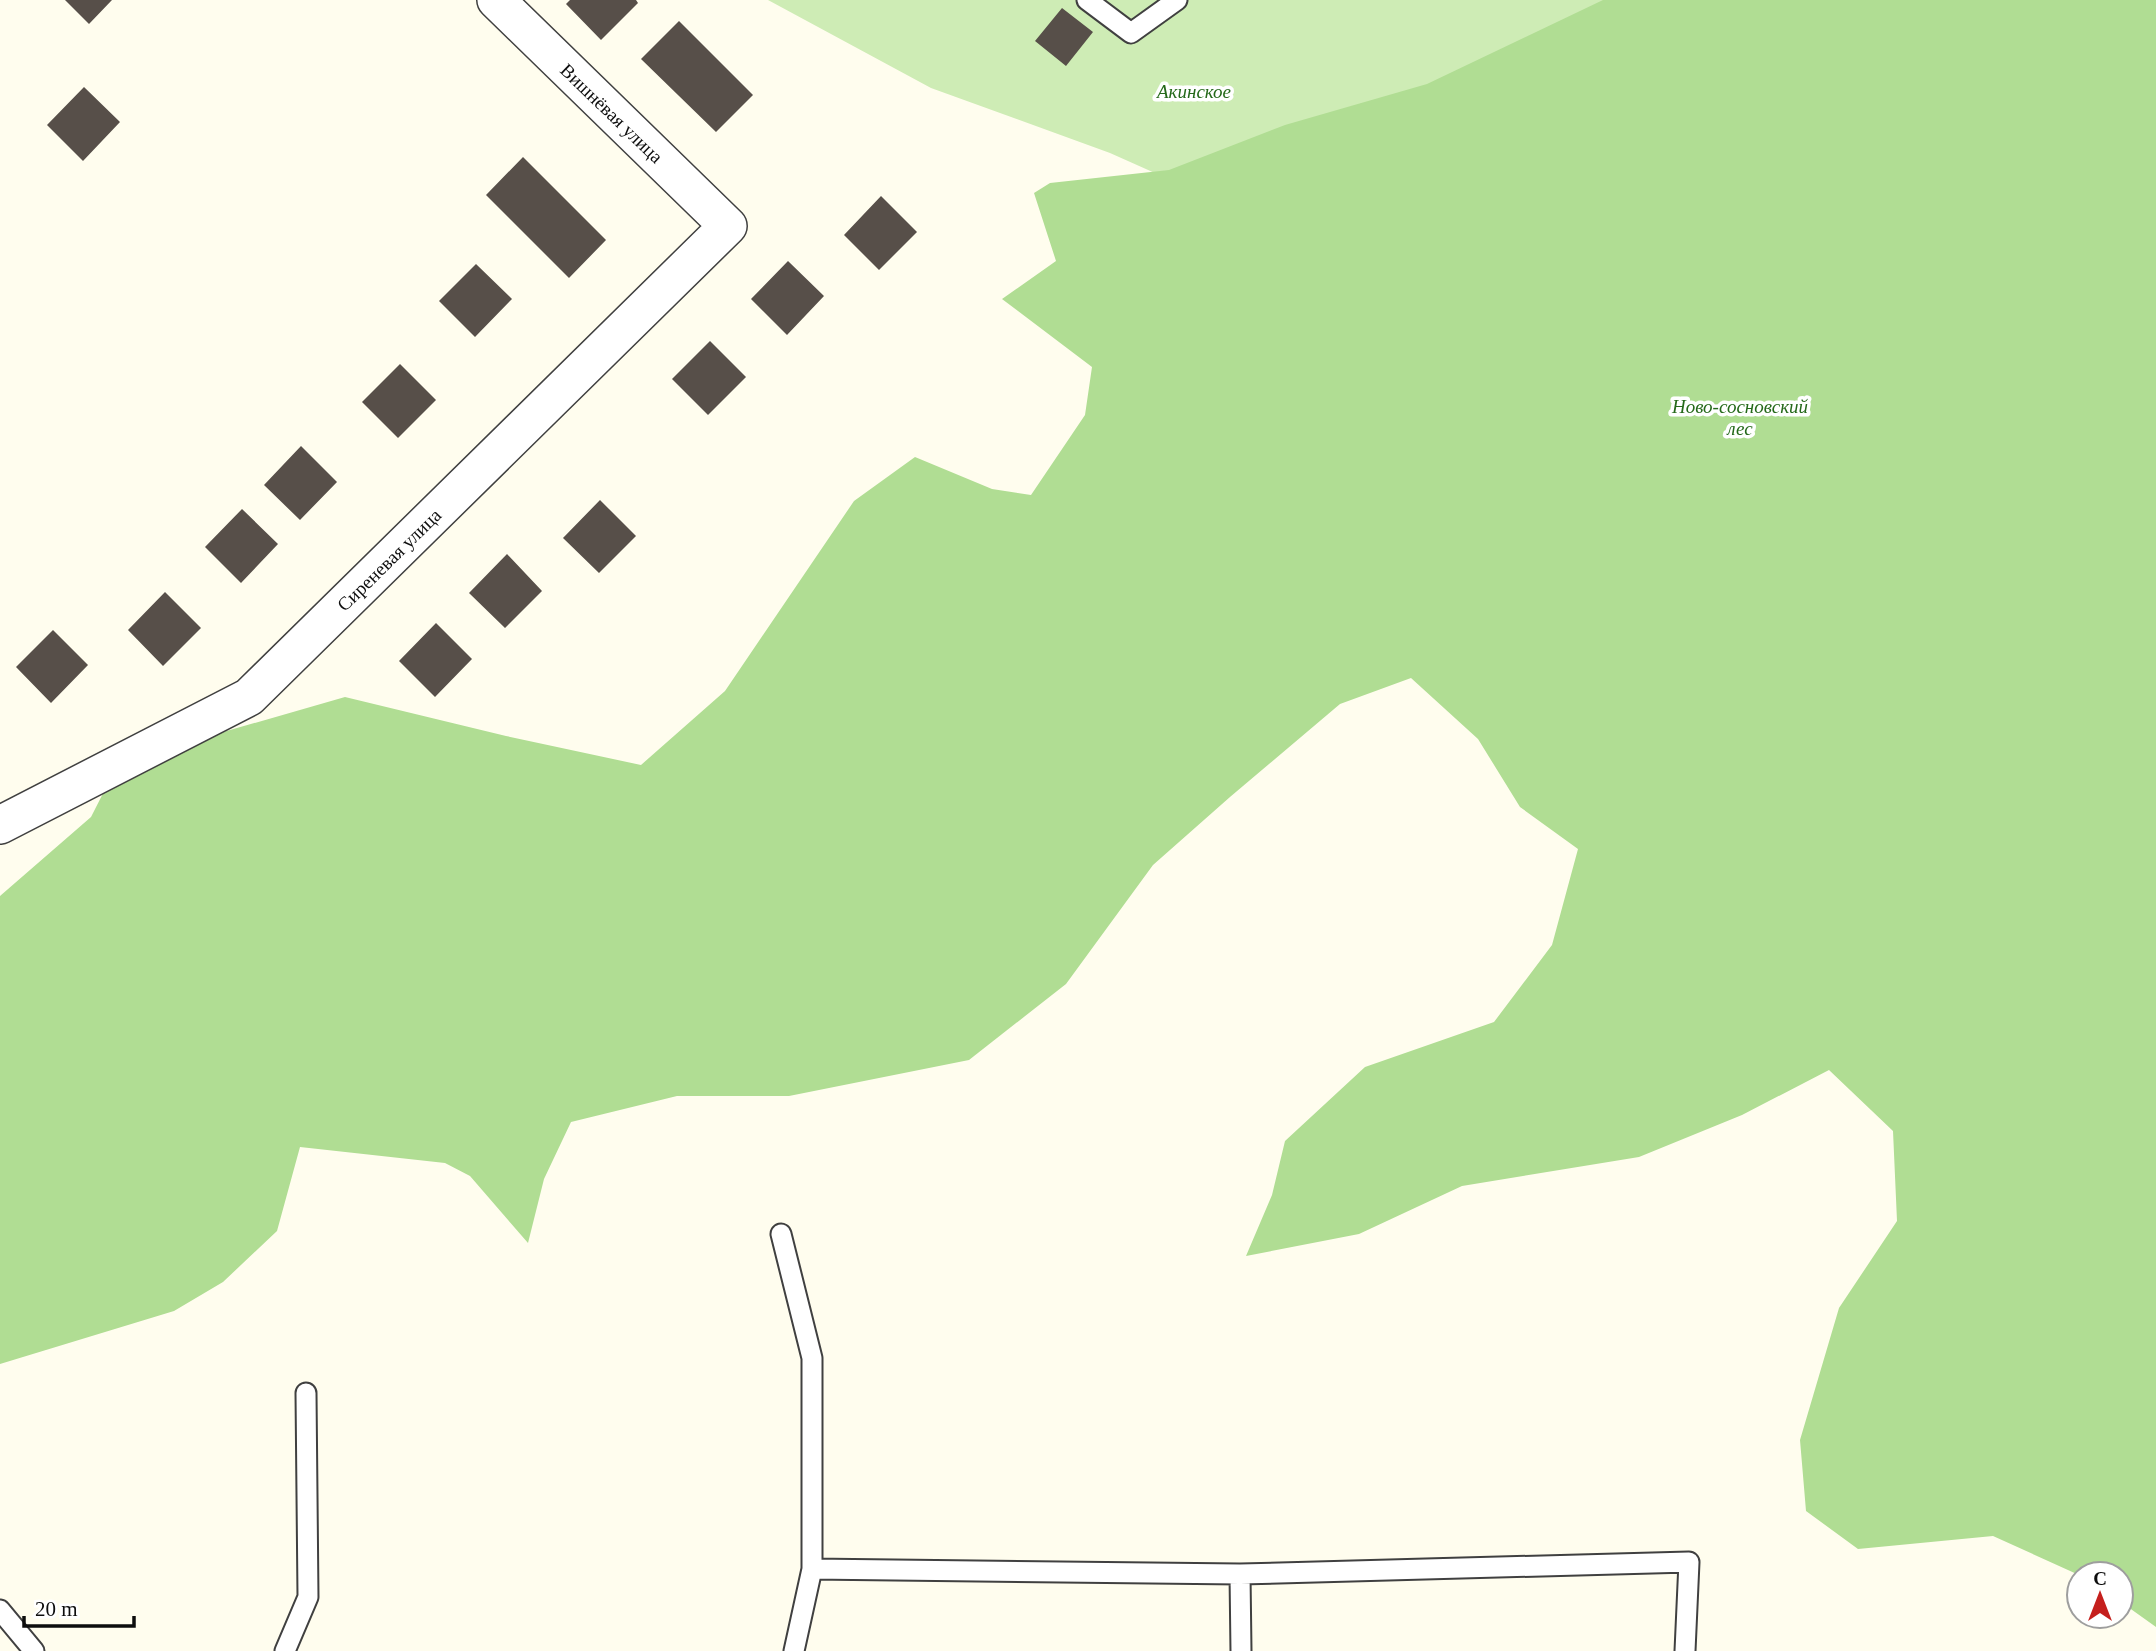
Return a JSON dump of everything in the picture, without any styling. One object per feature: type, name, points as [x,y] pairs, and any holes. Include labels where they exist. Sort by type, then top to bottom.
[{"type":"street","name":"Вишнёвая улица","points":[[496,0],[728,226]]},
{"type":"street","name":"Сиреневая улица","points":[[0,825],[248,697],[728,226]]},
{"type":"lane","points":[[1087,0],[1131,33],[1177,0]]},
{"type":"lane","points":[[781,1234],[812,1358],[812,1569],[794,1651]]},
{"type":"lane","points":[[285,1651],[308,1597],[306,1393]]},
{"type":"lane","points":[[812,1569],[1240,1574],[1689,1562],[1685,1651]]},
{"type":"lane","points":[[1240,1574],[1241,1651]]},
{"type":"lane","points":[[0,1610],[34,1651]]},
{"type":"green space","name":"Акинское","points":[[768,0],[1635,0],[1193,190],[1110,153],[931,88]]},
{"type":"green space","name":"Ново-сосновский лес","points":[[1603,0],[2156,0],[2156,1627],[2135,1612],[2135,1560],[2065,1560],[2065,1569],[1993,1536],[1858,1549],[1806,1511],[1800,1440],[1839,1308],[1897,1221],[1893,1131],[1829,1070],[1742,1115],[1639,1157],[1462,1186],[1359,1234],[1246,1256],[1272,1195],[1285,1141],[1365,1067],[1494,1022],[1552,945],[1578,849],[1520,807],[1478,739],[1411,678],[1340,704],[1230,797],[1153,865],[1066,984],[969,1060],[789,1096],[677,1096],[571,1122],[544,1179],[528,1243],[470,1176],[445,1163],[300,1147],[277,1231],[223,1282],[174,1311],[0,1364],[0,896],[91,817],[119,762],[345,697],[641,765],[725,691],[854,501],[915,457],[992,489],[1031,495],[1085,415],[1092,367],[1002,299],[1056,261],[1034,193],[1050,183],[1169,170],[1285,125],[1427,84]]},
{"type":"building","points":[[65,0],[112,0],[89,24]]},
{"type":"building","points":[[570,0],[636,0],[638,3],[601,40],[566,4]]},
{"type":"building","points":[[1062,8],[1093,32],[1066,66],[1035,41]]},
{"type":"building","points":[[679,21],[753,95],[716,132],[641,59]]},
{"type":"building","points":[[84,87],[120,122],[83,161],[47,125]]},
{"type":"building","points":[[523,157],[606,240],[569,278],[486,195]]},
{"type":"building","points":[[881,196],[917,232],[879,270],[844,235]]},
{"type":"building","points":[[788,261],[824,296],[787,335],[751,299]]},
{"type":"building","points":[[476,264],[512,299],[475,337],[439,301]]},
{"type":"building","points":[[710,341],[746,377],[708,415],[672,379]]},
{"type":"building","points":[[400,364],[436,400],[398,438],[362,402]]},
{"type":"building","points":[[301,446],[337,482],[300,520],[264,485]]},
{"type":"building","points":[[600,500],[636,536],[599,573],[563,538]]},
{"type":"building","points":[[242,509],[278,544],[241,583],[205,547]]},
{"type":"building","points":[[507,554],[542,591],[505,628],[469,593]]},
{"type":"building","points":[[165,592],[201,628],[163,666],[128,630]]},
{"type":"building","points":[[436,623],[472,659],[435,697],[399,661]]},
{"type":"building","points":[[53,630],[88,665],[51,703],[16,667]]}]
